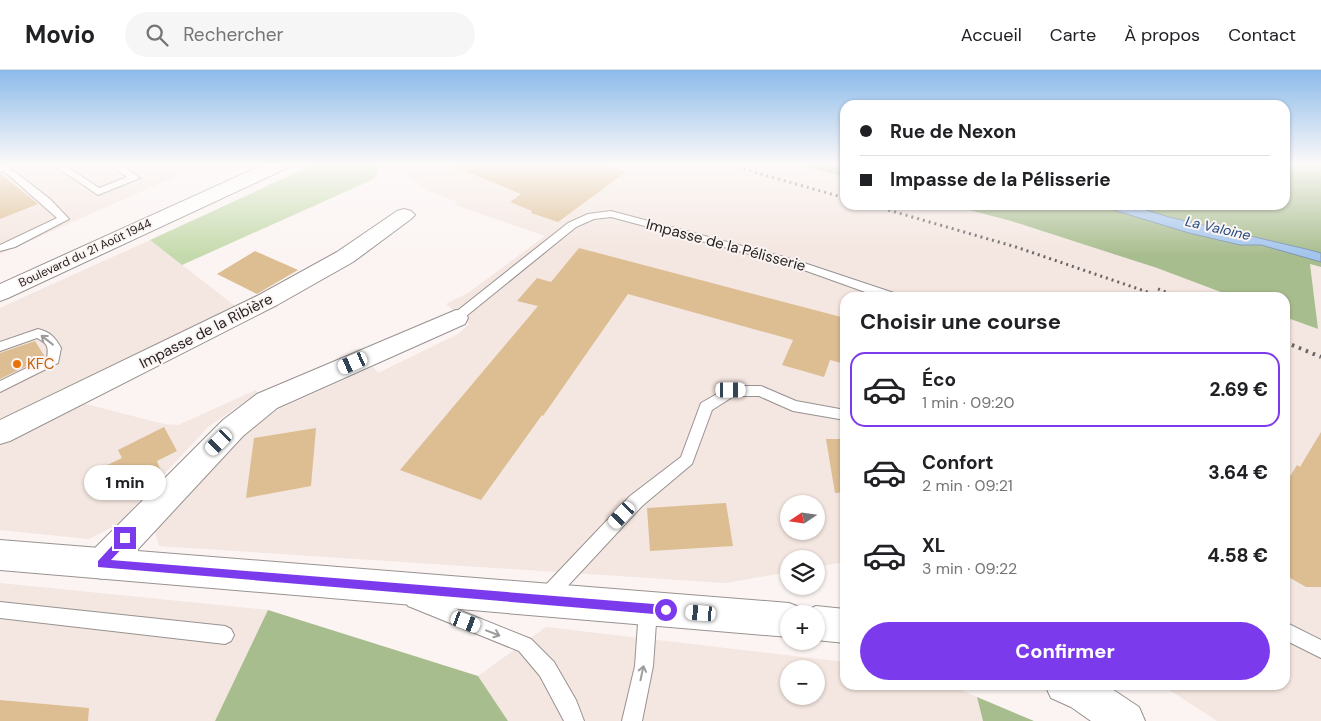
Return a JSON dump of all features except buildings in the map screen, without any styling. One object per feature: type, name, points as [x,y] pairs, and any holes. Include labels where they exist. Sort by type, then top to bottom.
[{"type":"main road","name":"Boulevard du 21 Août 1944","points":[[0,281],[192,194]]},
{"type":"main road","name":"Boulevard du 21 Août 1944","points":[[0,293],[214,194]]},
{"type":"main road","name":"Impasse de la Ribière","points":[[0,433],[268,300],[345,257],[404,215]]},
{"type":"main road","name":"Impasse de la Pélisserie","points":[[102,564],[233,428],[267,401],[456,318]]},
{"type":"main road","points":[[0,555],[648,609],[780,617]]},
{"type":"main road","points":[[1076,690],[1084,693],[1125,721]]},
{"type":"lane","points":[[0,248],[64,219],[38,194]]},
{"type":"lane","name":"Impasse de la Pélisserie","points":[[456,318],[572,225],[592,216],[611,214],[792,262],[879,292]]},
{"type":"lane","points":[[0,347],[20,338],[38,333],[50,339],[55,348],[53,360],[0,387]]},
{"type":"lane","points":[[543,600],[636,501],[687,460],[706,407],[731,390],[761,390],[793,406],[840,415]]},
{"type":"lane","points":[[383,587],[525,645],[547,669],[569,707],[574,721]]},
{"type":"lane","points":[[632,721],[644,666],[648,609]]},
{"type":"lane","points":[[0,610],[225,635]]},
{"type":"lane","points":[[1290,633],[1318,648]]},
{"type":"shaded area","points":[[0,194],[135,194],[0,254]]},
{"type":"shaded area","points":[[437,194],[840,194],[840,210],[969,210],[1011,221],[1157,268],[1221,292],[840,292],[840,563],[825,565],[825,550],[780,550],[780,574],[725,583],[159,546],[155,532],[241,436],[277,410],[373,367],[378,373],[458,334],[469,324],[446,304],[468,293],[545,236],[455,205],[457,202]]},
{"type":"shaded area","points":[[150,240],[235,306],[0,424],[0,308]]},
{"type":"shaded area","points":[[1310,264],[1321,267],[1321,721],[1217,721],[1170,690],[1290,690],[1290,319],[1318,329]]},
{"type":"shaded area","points":[[256,390],[257,393],[208,427],[118,524],[89,539],[0,530],[0,443],[82,403],[164,424],[178,425]]},
{"type":"shaded area","points":[[0,583],[268,610],[215,721],[0,721]]},
{"type":"shaded area","points":[[546,627],[840,661],[840,690],[961,690],[977,697],[983,721],[508,721],[478,676]]},
{"type":"green space","points":[[249,194],[340,194],[182,265],[150,240]]},
{"type":"green space","points":[[1290,194],[1321,194],[1321,267],[1310,264],[1318,329],[1290,319],[1290,292],[1221,292],[1157,268],[1011,221],[969,210],[1290,210]]},
{"type":"green space","points":[[268,610],[478,676],[508,721],[215,721]]},
{"type":"green space","points":[[977,697],[1034,721],[983,721]]},
{"type":"water","points":[[1113,210],[1146,210],[1306,249],[1321,253],[1321,262],[1261,245],[1240,245],[1189,233]]},
{"type":"railway","points":[[832,194],[840,197]]},
{"type":"railway","points":[[888,210],[1016,247],[1147,292]]},
{"type":"railway","points":[[1158,289],[1166,292]]},
{"type":"railway","points":[[1290,344],[1321,357]]},
{"type":"place","name":"KFC","points":[[17,364]]},
{"type":"route","points":[[125,538],[102,564],[666,610]]},
{"type":"water label","name":"La Valoine","points":[[1218,228]]}]
